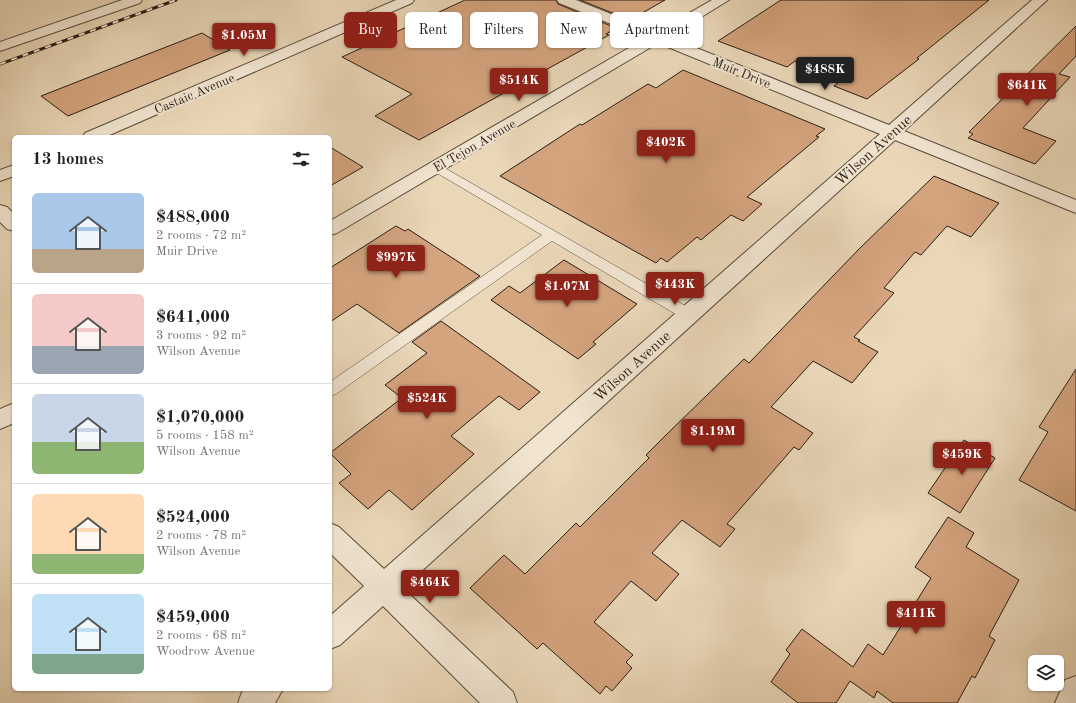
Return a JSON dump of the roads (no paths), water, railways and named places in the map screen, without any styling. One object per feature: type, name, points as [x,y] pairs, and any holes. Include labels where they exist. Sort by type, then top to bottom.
[{"type":"street","points":[[0,48],[135,0]]},
{"type":"street","name":"Castaic Avenue","points":[[95,135],[407,0]]},
{"type":"street","name":"Muir Drive","points":[[564,0],[610,19]]},
{"type":"street","name":"El Tejon Avenue","points":[[701,12],[722,0]]},
{"type":"street","name":"Wilson Avenue","points":[[332,633],[1040,0]]},
{"type":"street","name":"El Tejon Avenue","points":[[332,228],[640,48]]},
{"type":"street","name":"Muir Drive","points":[[682,48],[1076,207]]},
{"type":"street","points":[[0,176],[12,171]]},
{"type":"street","points":[[0,211],[12,223]]},
{"type":"street","points":[[0,420],[12,413]]},
{"type":"street","points":[[332,537],[502,703]]},
{"type":"street","points":[[252,703],[266,691]]},
{"type":"street","points":[[1070,703],[1076,691]]},
{"type":"lane","points":[[436,167],[689,315]]},
{"type":"lane","points":[[332,389],[551,235]]},
{"type":"railway","points":[[0,64],[176,0]]}]
